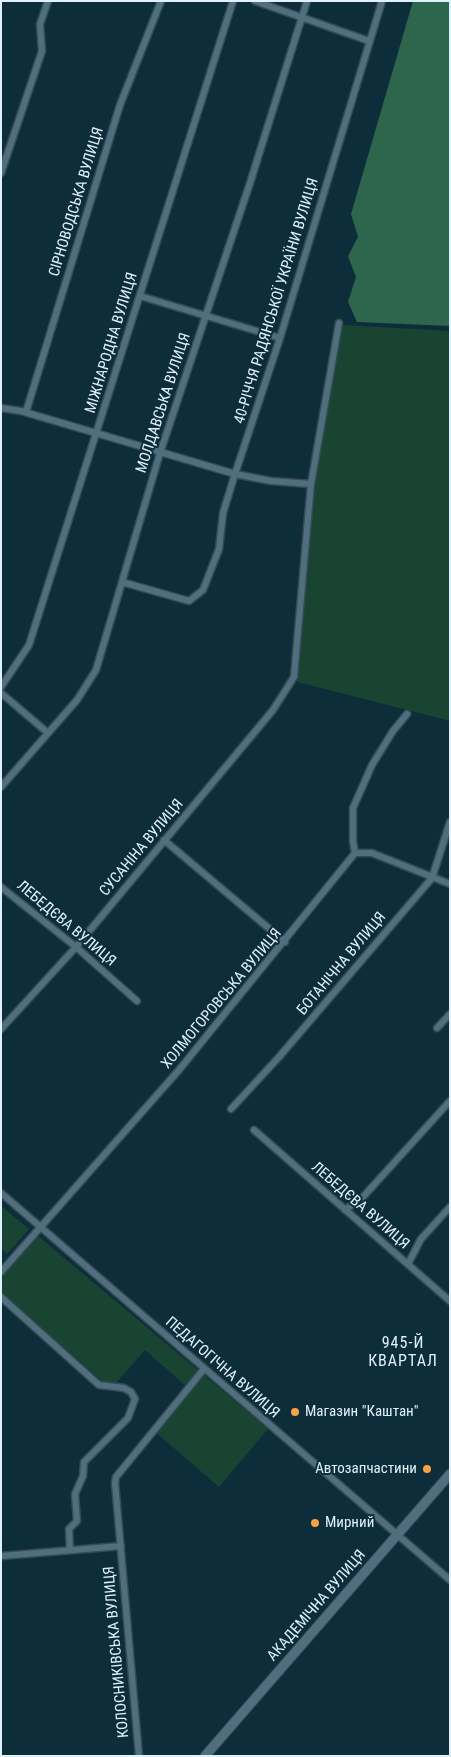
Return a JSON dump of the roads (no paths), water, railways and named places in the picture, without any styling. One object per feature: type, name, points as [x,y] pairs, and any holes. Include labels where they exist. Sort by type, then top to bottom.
[{"type":"main road","name":"АКАДЕМІЧНА ВУЛИЦЯ","points":[[205,1756],[450,1474]]},
{"type":"street","points":[[1,173],[42,51],[40,24],[48,1]]},
{"type":"street","name":"СІРНОВОДСЬКА ВУЛИЦЯ","points":[[26,412],[120,105],[161,1]]},
{"type":"street","name":"МІЖНАРОДНА ВУЛИЦЯ","points":[[1,687],[29,645],[233,1]]},
{"type":"street","points":[[255,1],[369,41]]},
{"type":"street","name":"МОЛДАВСЬКА ВУЛИЦЯ","points":[[1,787],[78,700],[96,670],[160,453],[307,1]]},
{"type":"street","name":"40-РІЧЧЯ РАДЯНСЬКОЇ УКРАЇНИ ВУЛИЦЯ","points":[[122,582],[189,601],[204,590],[218,549],[224,513],[235,474],[280,338],[382,1]]},
{"type":"street","points":[[140,296],[280,338]]},
{"type":"street","points":[[1,408],[26,412],[96,435],[235,474],[271,481],[311,484],[340,322]]},
{"type":"street","name":"СУСАНІНА ВУЛИЦЯ","points":[[1,1029],[76,947],[273,710],[294,677],[311,484]]},
{"type":"street","points":[[1,693],[48,734]]},
{"type":"street","points":[[407,714],[393,731],[372,766],[354,808],[353,841],[355,853],[372,853],[450,884]]},
{"type":"street","name":"БОТАНІЧНА ВУЛИЦЯ","points":[[231,1109],[279,1057],[432,878],[450,822]]},
{"type":"street","points":[[164,840],[284,942]]},
{"type":"street","name":"ХОЛМОГОРОВСЬКА ВУЛИЦЯ","points":[[1,1272],[179,1070],[355,853]]},
{"type":"street","name":"ЛЕБЕДЄВА ВУЛИЦЯ","points":[[1,887],[76,947],[138,1001]]},
{"type":"street","points":[[437,1028],[450,1014]]},
{"type":"street","points":[[344,1210],[363,1197],[450,1101]]},
{"type":"street","name":"ЛЕБЕДЄВА ВУЛИЦЯ","points":[[254,1130],[450,1300]]},
{"type":"street","name":"ПЕДАГОГІЧНА ВУЛИЦЯ","points":[[1,1194],[450,1580]]},
{"type":"street","points":[[408,1264],[422,1239],[450,1207]]},
{"type":"street","points":[[1,1297],[99,1385],[124,1388],[131,1392],[135,1399],[128,1418],[84,1462],[83,1476],[75,1494],[77,1521],[69,1529],[70,1550]]},
{"type":"street","name":"КОЛОСНИКІВСЬКА ВУЛИЦЯ","points":[[139,1756],[116,1477],[204,1369]]},
{"type":"street","points":[[1,1556],[121,1546]]},
{"type":"place","name":"Магазин \"Каштан\"","points":[[295,1412]]},
{"type":"place","name":"Автозапчастини","points":[[427,1469]]},
{"type":"place","name":"Мирний","points":[[315,1523]]},
{"type":"district","name":"945-Й КВАРТАЛ","points":[[403,1353]]}]
